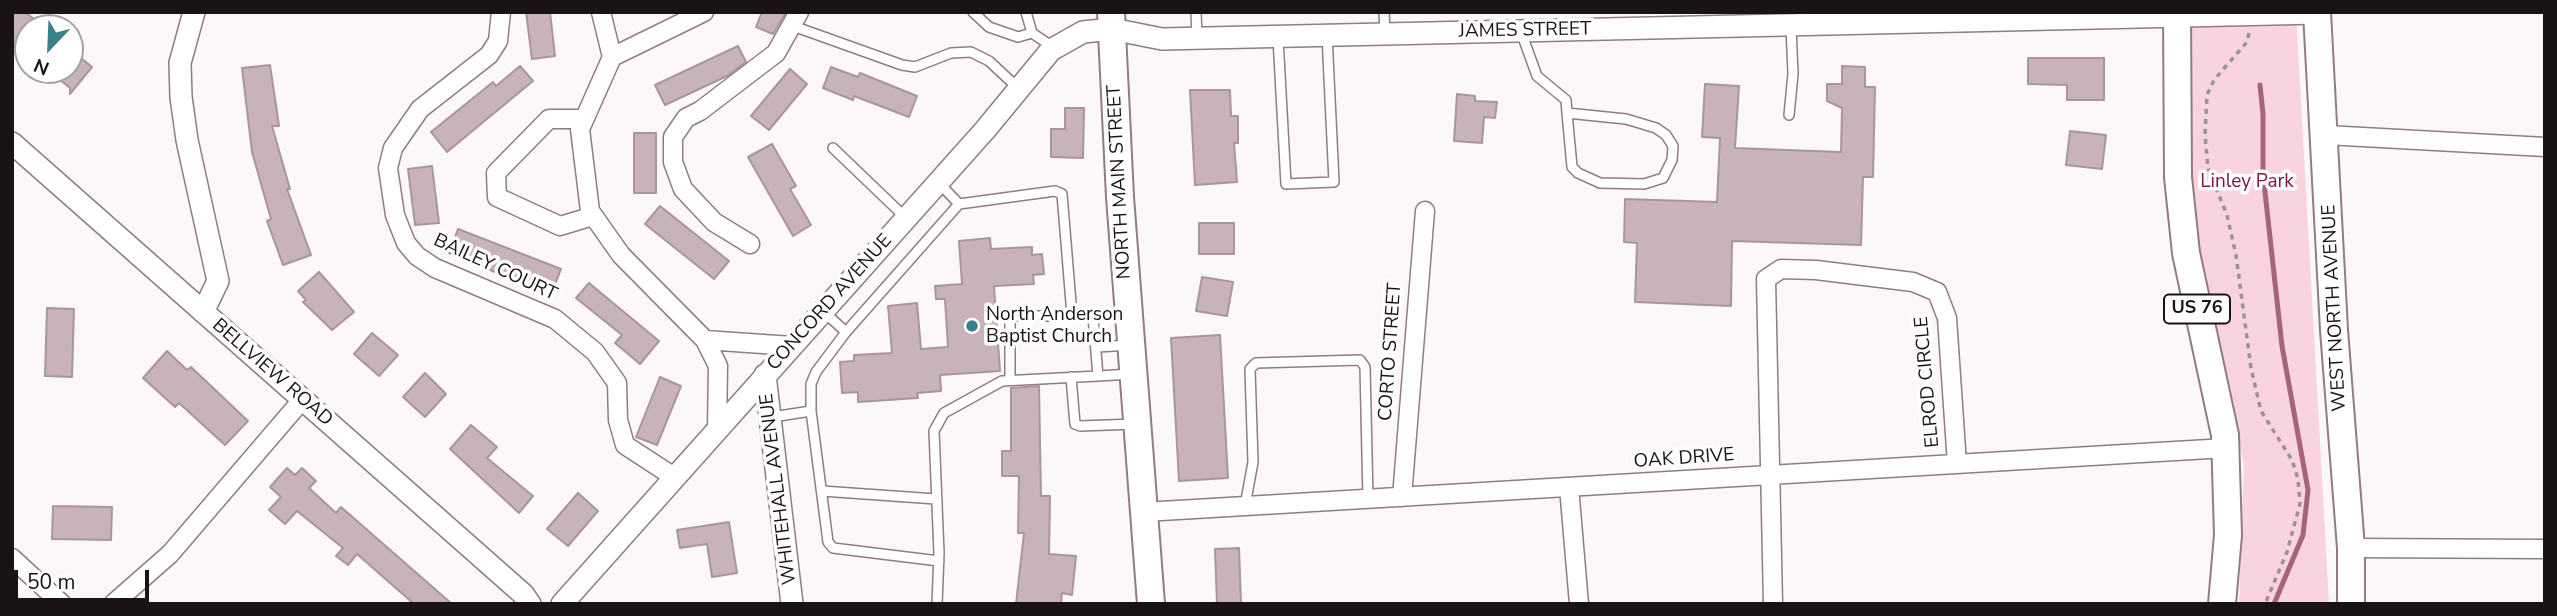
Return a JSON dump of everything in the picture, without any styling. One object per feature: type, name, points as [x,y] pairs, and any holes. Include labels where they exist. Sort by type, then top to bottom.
[{"type":"main road","name":"WEST NORTH AVENUE","points":[[2317,12],[2326,135],[2334,330],[2351,548],[2351,604]]},
{"type":"main road","name":"US 76","points":[[2177,15],[2178,177],[2186,253],[2226,447],[2228,535],[2222,604]]},
{"type":"main road","name":"NORTH MAIN STREET","points":[[1112,20],[1130,345],[1151,604]]},
{"type":"street","points":[[194,12],[180,63],[181,97],[187,140],[218,281],[203,312]]},
{"type":"street","name":"BAILEY COURT","points":[[501,12],[498,41],[489,55],[420,109],[393,148],[388,168],[395,215],[406,243],[417,256],[435,268],[555,319],[595,352],[617,383],[618,420],[625,445],[674,477]]},
{"type":"street","points":[[601,12],[612,57],[580,129],[593,216],[621,255],[705,340],[718,366],[717,429]]},
{"type":"street","points":[[612,57],[704,12]]},
{"type":"street","name":"JAMES STREET","points":[[1112,20],[1162,39],[1521,30],[1643,21],[1791,27],[2317,12]]},
{"type":"street","points":[[750,244],[714,222],[683,189],[673,162],[673,136],[686,118],[701,111],[776,52],[796,19]]},
{"type":"street","name":"CONCORD AVENUE","points":[[562,604],[1055,48],[1112,20]]},
{"type":"street","points":[[583,119],[549,119],[496,173],[498,197],[560,226],[593,216]]},
{"type":"street","points":[[2326,135],[2545,147]]},
{"type":"street","name":"BELLVIEW ROAD","points":[[12,143],[523,594],[530,604]]},
{"type":"street","name":"CORTO STREET","points":[[1402,497],[1425,211]]},
{"type":"street","name":"ELROD CIRCLE","points":[[1770,474],[1766,279],[1781,269],[1913,282],[1937,292],[1947,318],[1957,464]]},
{"type":"street","points":[[705,340],[792,346]]},
{"type":"street","name":"WHITEHALL AVENUE","points":[[765,375],[792,604]]},
{"type":"street","points":[[113,604],[170,554],[302,400]]},
{"type":"street","name":"OAK DRIVE","points":[[1144,512],[2226,447]]},
{"type":"street","points":[[1770,474],[1773,604]]},
{"type":"street","points":[[1569,487],[1579,604]]},
{"type":"street","points":[[2351,548],[2545,549]]},
{"type":"street","points":[[12,558],[62,604]]},
{"type":"lane","points":[[973,12],[989,27],[1018,37],[1032,33]]},
{"type":"lane","points":[[1026,12],[1032,33],[1055,48]]},
{"type":"lane","points":[[1196,12],[1197,38]]},
{"type":"lane","points":[[1384,12],[1385,34]]},
{"type":"lane","points":[[796,19],[902,65],[915,66],[951,53],[971,52],[989,61],[1019,89]]},
{"type":"lane","points":[[1788,115],[1793,74],[1791,27]]},
{"type":"lane","points":[[1521,30],[1537,76],[1566,100],[1567,113],[1572,167],[1578,173],[1600,183],[1644,184],[1663,178],[1672,160],[1673,146],[1666,135],[1656,128],[1626,119],[1567,113]]},
{"type":"lane","points":[[1278,36],[1286,184],[1334,182],[1326,35]]},
{"type":"lane","points":[[834,148],[906,218]]},
{"type":"lane","points":[[938,182],[959,204]]},
{"type":"lane","points":[[939,561],[833,548],[828,541],[811,411],[811,384],[816,372],[846,332],[959,204],[1055,191],[1062,194],[1072,315]]},
{"type":"lane","points":[[823,311],[846,332]]},
{"type":"lane","points":[[1010,380],[1010,316],[1093,316],[1128,313]]},
{"type":"lane","points":[[1093,316],[1098,376]]},
{"type":"lane","points":[[1097,347],[1130,345]]},
{"type":"lane","points":[[1245,506],[1253,462],[1250,369],[1256,363],[1360,360],[1365,367],[1368,499]]},
{"type":"lane","points":[[937,604],[939,561],[934,431],[944,413],[1010,380],[1133,374]]},
{"type":"lane","points":[[1071,377],[1075,424],[1136,424]]},
{"type":"lane","points":[[770,417],[811,411]]},
{"type":"lane","points":[[822,491],[936,499]]},
{"type":"path","points":[[2250,28],[2247,42],[2214,80],[2207,95],[2205,135],[2208,168],[2227,215],[2236,255],[2251,368],[2261,411],[2292,460],[2298,479],[2300,504],[2287,552],[2265,604]]},
{"type":"green space","name":"Linley Park","points":[[2185,12],[2296,12],[2329,604],[2239,604],[2244,464],[2193,247]]},
{"type":"building","points":[[12,12],[25,12],[28,14],[14,14],[14,45]]},
{"type":"building","points":[[526,12],[550,12],[555,56],[532,59]]},
{"type":"building","points":[[762,12],[786,12],[773,34],[756,27]]},
{"type":"building","points":[[738,46],[746,62],[727,76],[665,105],[655,85]]},
{"type":"building","points":[[2028,58],[2104,58],[2104,100],[2067,100],[2067,85],[2028,84]]},
{"type":"building","points":[[84,60],[92,67],[84,77]]},
{"type":"building","points":[[270,65],[279,126],[272,126],[290,189],[287,189],[311,255],[283,265],[267,221],[271,219],[252,152],[242,68]]},
{"type":"building","points":[[520,66],[533,81],[447,152],[431,132],[493,82],[496,86]]},
{"type":"building","points":[[1842,66],[1865,67],[1865,87],[1875,87],[1873,177],[1863,177],[1861,245],[1732,241],[1731,306],[1635,302],[1637,243],[1624,242],[1625,199],[1717,202],[1720,138],[1702,137],[1705,84],[1739,86],[1735,148],[1841,152],[1842,108],[1827,101],[1827,84],[1842,84]]},
{"type":"building","points":[[831,67],[858,77],[860,73],[917,96],[909,117],[854,96],[853,100],[823,88]]},
{"type":"building","points":[[790,69],[807,84],[769,130],[751,116]]},
{"type":"building","points":[[65,84],[78,84],[70,94],[70,88]]},
{"type":"building","points":[[1190,90],[1230,90],[1231,116],[1238,116],[1238,143],[1234,143],[1237,182],[1195,185]]},
{"type":"building","points":[[1457,94],[1475,96],[1475,101],[1497,102],[1495,118],[1484,117],[1482,143],[1454,141]]},
{"type":"building","points":[[1065,108],[1084,108],[1083,158],[1051,157],[1051,129],[1065,129]]},
{"type":"building","points":[[2070,131],[2106,135],[2102,169],[2066,165]]},
{"type":"building","points":[[634,133],[656,133],[656,193],[634,193]]},
{"type":"building","points":[[772,144],[796,186],[790,189],[811,225],[793,236],[748,157]]},
{"type":"building","points":[[432,166],[439,223],[415,225],[408,169]]},
{"type":"building","points":[[660,206],[729,261],[714,279],[645,224]]},
{"type":"building","points":[[1199,223],[1234,223],[1234,254],[1199,254]]},
{"type":"building","points":[[458,229],[561,269],[553,290],[526,279],[524,284],[449,253]]},
{"type":"building","name":"North Anderson Baptist Church","points":[[990,238],[991,249],[1032,247],[1032,255],[1042,254],[1044,274],[1033,275],[1034,284],[994,286],[1000,371],[940,375],[941,391],[917,393],[918,398],[858,402],[858,392],[842,393],[840,362],[854,361],[854,355],[892,353],[888,306],[917,303],[921,349],[948,347],[945,299],[936,299],[935,286],[962,284],[959,241]]},
{"type":"building","points":[[319,272],[354,312],[332,330],[303,302],[306,300],[298,291]]},
{"type":"building","points":[[1202,277],[1233,282],[1227,316],[1196,311]]},
{"type":"building","points":[[589,283],[659,341],[640,364],[615,343],[622,335],[576,298]]},
{"type":"building","points":[[47,308],[74,309],[72,377],[45,376]]},
{"type":"building","points":[[372,333],[398,355],[379,376],[354,354]]},
{"type":"building","points":[[1220,335],[1228,478],[1179,481],[1171,338]]},
{"type":"building","points":[[167,351],[187,370],[191,367],[248,421],[225,445],[179,403],[175,407],[143,378]]},
{"type":"building","points":[[425,373],[446,394],[425,417],[403,397]]},
{"type":"building","points":[[660,377],[681,386],[657,445],[636,437]]},
{"type":"building","points":[[1039,386],[1041,496],[1050,496],[1049,554],[1076,556],[1072,595],[1062,593],[1061,604],[1016,604],[1024,533],[1018,533],[1019,476],[1002,476],[1002,451],[1011,451],[1011,388]]},
{"type":"building","points":[[471,425],[497,447],[487,458],[533,496],[519,513],[450,449]]},
{"type":"building","points":[[287,468],[295,475],[302,468],[316,481],[309,488],[336,513],[341,507],[452,604],[414,604],[357,554],[348,565],[336,556],[343,548],[297,511],[285,524],[269,510],[281,497],[270,487]]},
{"type":"building","points":[[578,493],[598,511],[568,546],[547,529]]},
{"type":"building","points":[[53,506],[112,507],[111,540],[52,539]]},
{"type":"building","points":[[729,522],[737,573],[712,577],[707,544],[680,548],[677,530]]},
{"type":"building","points":[[1239,548],[1241,604],[1217,604],[1215,549]]},
{"type":"waterway","points":[[2260,85],[2263,174],[2282,346],[2308,490],[2303,535],[2274,604]]},
{"type":"place","name":"North Anderson Baptist Church","points":[[972,326]]}]
